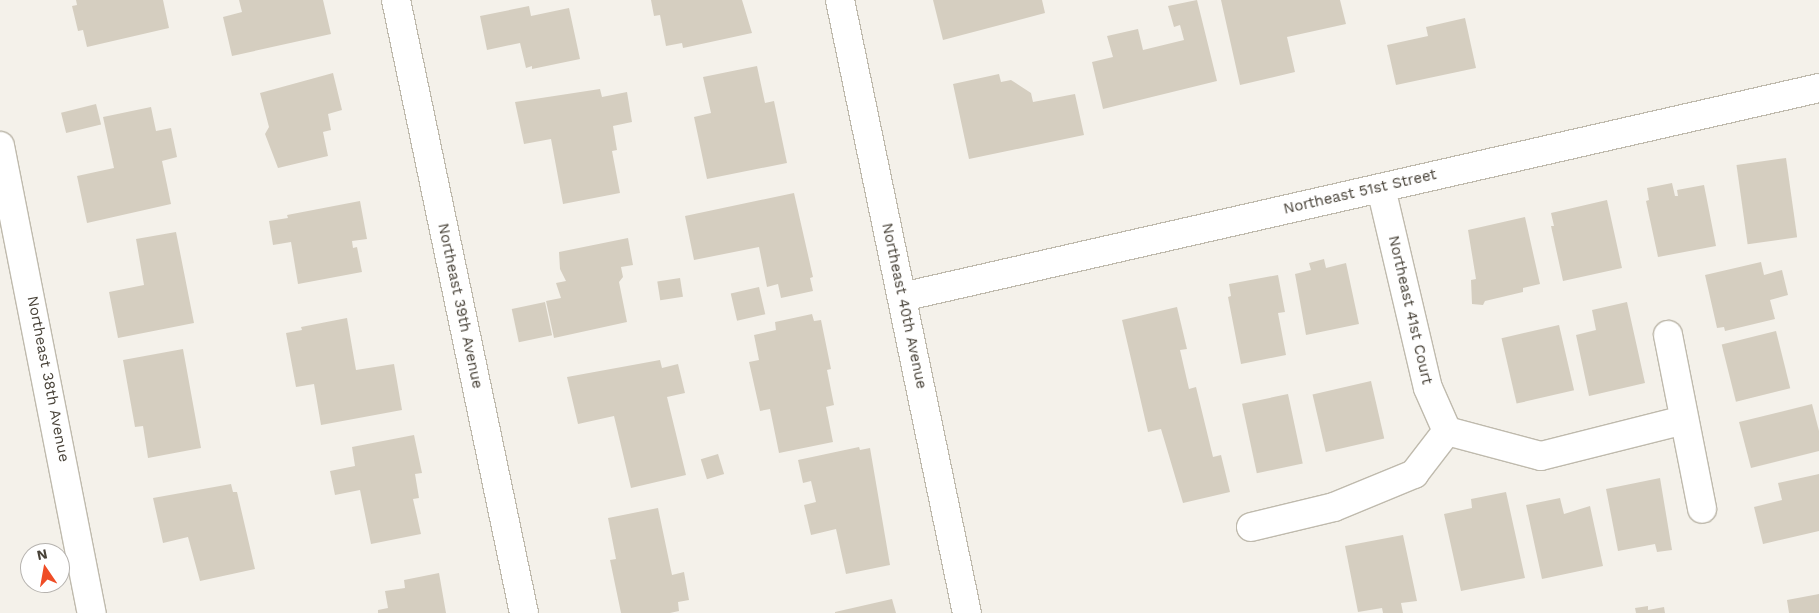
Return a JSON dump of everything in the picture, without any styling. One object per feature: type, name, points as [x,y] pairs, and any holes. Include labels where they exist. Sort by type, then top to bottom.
[{"type":"street","name":"Northeast 39th Avenue","points":[[396,0],[524,613]]},
{"type":"street","name":"Northeast 40th Avenue","points":[[840,0],[967,613]]},
{"type":"street","name":"Northeast 51st Street","points":[[902,297],[1819,88]]},
{"type":"street","name":"Northeast 38th Avenue","points":[[0,146],[92,613]]},
{"type":"street","name":"Northeast 41st Court","points":[[1381,188],[1428,388],[1447,430]]},
{"type":"street","points":[[1668,335],[1702,509]]},
{"type":"street","points":[[1251,527],[1334,507],[1414,474],[1447,430],[1541,456],[1684,420]]},
{"type":"building","points":[[76,0],[163,0],[169,28],[87,47],[83,30],[78,31],[72,6],[77,5]]},
{"type":"building","points":[[239,0],[323,0],[331,34],[232,56],[223,17],[242,12]]},
{"type":"building","points":[[651,0],[742,0],[752,33],[683,48],[682,43],[666,46],[660,15],[654,16]]},
{"type":"building","points":[[933,0],[1042,0],[1045,13],[943,40]]},
{"type":"building","points":[[1197,0],[1217,81],[1103,109],[1092,62],[1113,57],[1107,36],[1138,29],[1143,50],[1184,40],[1180,25],[1174,27],[1168,6]]},
{"type":"building","points":[[1221,0],[1340,0],[1346,24],[1287,37],[1295,72],[1240,85]]},
{"type":"building","points":[[529,6],[531,16],[569,8],[580,59],[532,69],[532,66],[526,68],[520,43],[487,50],[480,16]]},
{"type":"building","points":[[1465,18],[1476,68],[1396,85],[1387,45],[1428,36],[1426,27]]},
{"type":"building","points":[[757,66],[765,103],[774,101],[787,163],[707,179],[694,117],[711,113],[703,77]]},
{"type":"building","points":[[333,73],[342,110],[328,114],[331,130],[323,132],[328,156],[278,168],[265,134],[269,127],[260,93]]},
{"type":"building","points":[[999,74],[1001,82],[1011,80],[1031,93],[1033,102],[1075,94],[1084,135],[969,159],[953,84]]},
{"type":"building","points":[[600,89],[602,97],[627,92],[632,122],[613,126],[617,150],[612,151],[620,193],[563,204],[551,139],[524,144],[515,102]]},
{"type":"building","points":[[96,104],[101,124],[66,133],[61,113]]},
{"type":"building","points":[[151,107],[156,131],[171,128],[177,157],[162,161],[171,204],[87,223],[77,176],[114,168],[103,117]]},
{"type":"building","points":[[1786,158],[1797,237],[1748,244],[1736,165]]},
{"type":"building","points":[[1672,183],[1675,196],[1678,196],[1677,190],[1704,185],[1716,246],[1658,257],[1646,201],[1649,200],[1647,188]]},
{"type":"building","points":[[794,193],[813,277],[810,278],[813,291],[781,298],[778,284],[767,287],[759,247],[694,260],[685,216]]},
{"type":"building","points":[[1607,200],[1622,268],[1563,281],[1551,226],[1554,226],[1551,213]]},
{"type":"building","points":[[360,201],[367,239],[352,241],[353,248],[357,247],[362,272],[298,284],[291,242],[273,245],[269,221],[288,218],[287,215]]},
{"type":"building","points":[[1525,217],[1540,284],[1523,288],[1523,292],[1485,301],[1483,305],[1472,304],[1471,280],[1476,279],[1468,230]]},
{"type":"building","points":[[176,232],[194,323],[118,338],[109,292],[144,285],[136,239]]},
{"type":"building","points":[[628,238],[633,265],[621,267],[623,277],[619,282],[627,322],[554,338],[546,301],[561,298],[556,283],[566,281],[560,269],[559,252]]},
{"type":"building","points":[[1324,259],[1326,268],[1346,263],[1359,324],[1306,335],[1295,274],[1311,270],[1309,263]]},
{"type":"building","points":[[1761,262],[1764,275],[1782,270],[1788,295],[1770,300],[1775,319],[1725,331],[1724,327],[1717,328],[1705,275]]},
{"type":"building","points":[[1278,275],[1285,312],[1278,313],[1286,355],[1241,364],[1228,297],[1231,296],[1229,284]]},
{"type":"building","points":[[680,278],[683,297],[660,300],[657,282]]},
{"type":"building","points":[[759,287],[765,314],[737,321],[731,294]]},
{"type":"building","points":[[545,302],[552,335],[519,342],[512,309]]},
{"type":"building","points":[[1627,302],[1645,383],[1589,396],[1576,335],[1596,330],[1592,310]]},
{"type":"building","points":[[1177,307],[1187,349],[1180,350],[1189,389],[1196,387],[1213,457],[1221,455],[1230,492],[1183,503],[1161,429],[1148,432],[1122,320]]},
{"type":"building","points":[[812,314],[814,321],[821,320],[831,369],[827,370],[834,405],[826,407],[833,442],[779,453],[770,409],[760,411],[749,362],[759,360],[754,335],[776,330],[775,322]]},
{"type":"building","points":[[347,318],[356,370],[394,364],[402,410],[321,425],[314,384],[296,387],[286,333],[302,330],[301,327]]},
{"type":"building","points":[[1559,325],[1574,390],[1517,404],[1502,338]]},
{"type":"building","points":[[1776,331],[1790,388],[1736,402],[1722,345]]},
{"type":"building","points":[[183,349],[201,448],[148,458],[143,426],[135,427],[123,360]]},
{"type":"building","points":[[660,360],[662,368],[678,364],[685,393],[667,397],[686,475],[631,488],[614,416],[578,424],[567,377]]},
{"type":"building","points":[[1371,381],[1384,438],[1326,452],[1313,394]]},
{"type":"building","points":[[1288,394],[1303,463],[1257,473],[1242,404]]},
{"type":"building","points":[[1812,404],[1819,431],[1819,451],[1751,468],[1739,422]]},
{"type":"building","points":[[414,435],[422,473],[415,474],[419,498],[413,499],[421,534],[371,544],[360,490],[335,495],[330,471],[355,466],[352,447]]},
{"type":"building","points":[[859,447],[860,450],[870,448],[890,565],[846,574],[836,529],[811,535],[804,505],[816,502],[811,481],[803,483],[798,460]]},
{"type":"building","points":[[718,454],[724,474],[707,479],[701,459]]},
{"type":"building","points":[[1819,474],[1819,531],[1763,544],[1754,507],[1782,500],[1778,483]]},
{"type":"building","points":[[1660,478],[1672,550],[1657,552],[1655,544],[1618,551],[1606,489]]},
{"type":"building","points":[[231,484],[233,492],[237,492],[255,569],[200,581],[188,537],[163,543],[153,498]]},
{"type":"building","points":[[1506,492],[1525,578],[1461,591],[1444,514],[1472,508],[1471,499]]},
{"type":"building","points":[[1560,498],[1564,514],[1590,506],[1603,566],[1542,579],[1526,505]]},
{"type":"building","points":[[658,508],[672,575],[684,572],[689,600],[678,602],[679,611],[670,613],[621,613],[610,560],[616,559],[608,518]]},
{"type":"building","points":[[1403,535],[1417,601],[1401,603],[1403,613],[1383,613],[1382,608],[1358,612],[1345,546]]},
{"type":"building","points":[[439,573],[446,613],[378,613],[378,610],[388,608],[385,591],[405,588],[404,580]]},
{"type":"building","points":[[1819,594],[1819,613],[1789,613],[1787,600]]},
{"type":"building","points":[[892,599],[896,613],[835,613],[835,612]]},
{"type":"building","points":[[1648,606],[1648,610],[1664,607],[1665,613],[1636,613],[1635,608]]}]
